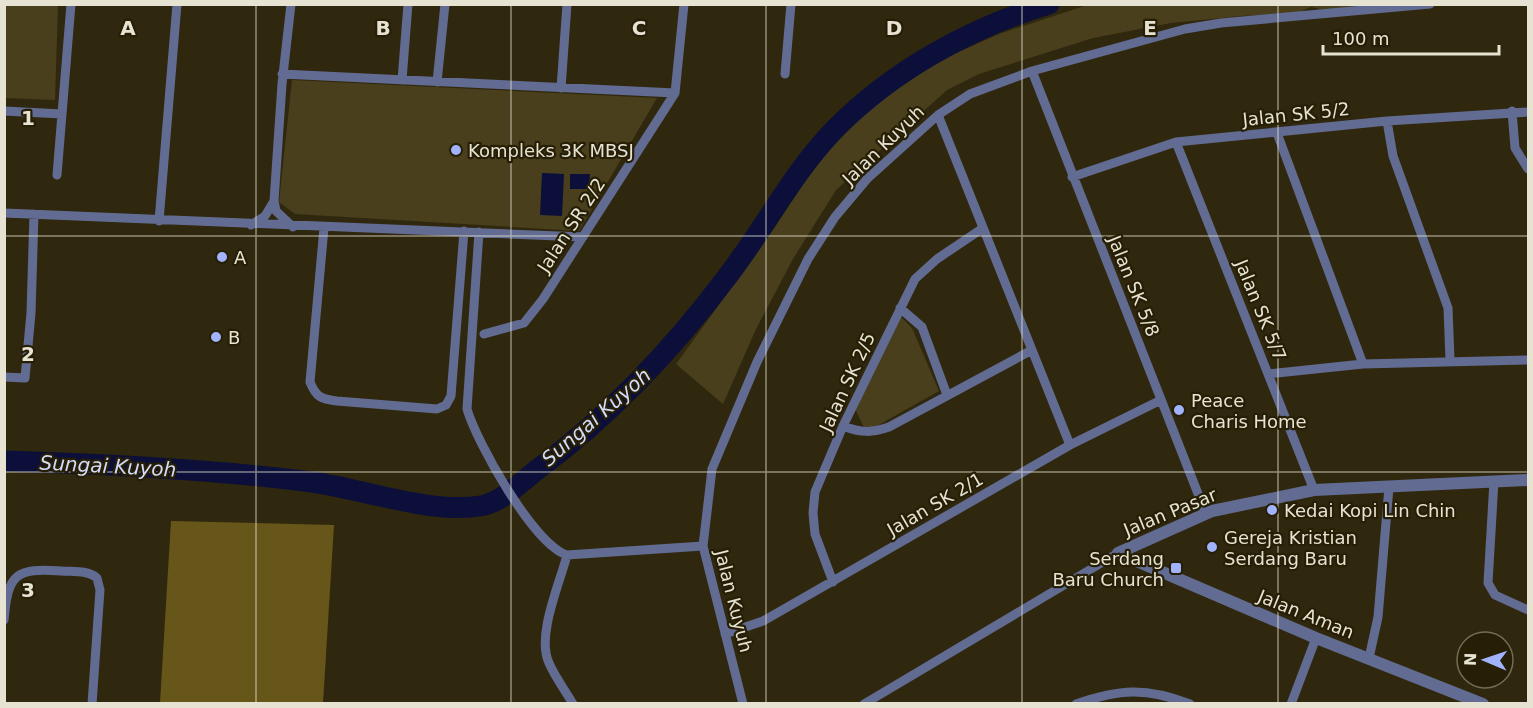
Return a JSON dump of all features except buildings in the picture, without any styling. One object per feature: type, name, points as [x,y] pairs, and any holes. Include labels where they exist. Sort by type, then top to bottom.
[{"type":"street","points":[[57,175],[71,4]]},
{"type":"street","points":[[159,221],[177,4]]},
{"type":"street","points":[[291,4],[282,74],[274,201],[276,211],[293,227]]},
{"type":"street","points":[[402,80],[408,4]]},
{"type":"street","points":[[437,82],[445,4]]},
{"type":"street","points":[[561,87],[567,4]]},
{"type":"street","name":"Jalan SR 2/2","points":[[484,334],[524,323],[543,299],[675,93],[684,4]]},
{"type":"street","points":[[785,74],[791,4]]},
{"type":"street","name":"Jalan Kuyuh","points":[[742,704],[703,546],[712,469],[757,362],[808,259],[835,217],[867,179],[938,115],[970,94],[1032,71],[1185,29],[1221,23],[1430,4]]},
{"type":"street","name":"Jalan SK 5/8","points":[[1032,71],[1206,513]]},
{"type":"street","points":[[282,74],[675,93]]},
{"type":"street","points":[[4,111],[62,114]]},
{"type":"street","points":[[1512,111],[1515,148],[1528,170]]},
{"type":"street","name":"Jalan SK 5/2","points":[[1072,177],[1176,142],[1387,121],[1528,111]]},
{"type":"street","points":[[938,115],[1070,445]]},
{"type":"street","points":[[1387,121],[1393,156],[1448,308],[1450,360]]},
{"type":"street","points":[[1277,133],[1363,364]]},
{"type":"street","name":"Jalan SK 5/7","points":[[1176,142],[1314,490]]},
{"type":"street","points":[[251,225],[265,216],[274,201]]},
{"type":"street","points":[[4,213],[293,227],[464,231],[583,237]]},
{"type":"street","points":[[4,377],[24,378],[31,313],[34,214]]},
{"type":"street","points":[[324,228],[310,382],[321,399],[437,410],[446,405],[451,396],[464,231]]},
{"type":"street","name":"Jalan SK 2/5","points":[[833,582],[815,534],[813,513],[815,492],[843,426],[915,279],[937,259],[983,228]]},
{"type":"street","points":[[479,232],[466,409],[473,432],[536,531],[555,549],[567,555],[703,546]]},
{"type":"street","points":[[900,308],[922,327],[947,395]]},
{"type":"street","points":[[843,426],[858,432],[873,432],[890,427],[1032,350]]},
{"type":"street","points":[[1269,374],[1363,364],[1450,360],[1528,360]]},
{"type":"street","name":"Jalan SK 2/1","points":[[725,634],[763,621],[1070,445],[1161,400]]},
{"type":"street","name":"Jalan Pasar","points":[[865,703],[1118,553],[1206,513],[1314,490],[1528,480]]},
{"type":"street","points":[[1494,481],[1488,583],[1495,595],[1528,610]]},
{"type":"street","points":[[1369,658],[1378,617],[1389,487]]},
{"type":"street","name":"Jalan Aman","points":[[1118,553],[1316,638],[1479,703]]},
{"type":"street","points":[[567,555],[546,631],[544,647],[548,662],[573,704]]},
{"type":"street","points":[[4,620],[8,588],[19,573],[31,569],[89,573],[97,578],[100,590],[92,704]]},
{"type":"street","points":[[1291,704],[1316,638]]},
{"type":"street","points":[[1076,704],[1129,690],[1167,695],[1190,704]]},
{"type":"shaded area","points":[[5,4],[58,5],[55,100],[5,98]]},
{"type":"shaded area","points":[[1087,5],[1402,5],[1333,12],[1311,7],[1297,13],[1171,23],[1093,38],[979,74],[947,90],[836,190],[793,259],[756,329],[723,404],[676,364],[771,233],[816,165],[853,122],[923,68],[999,34]]},
{"type":"shaded area","name":"Kompleks 3K MBSJ","points":[[292,80],[657,98],[579,231],[295,214],[279,202]]},
{"type":"shaded area","points":[[542,173],[564,174],[562,216],[540,215]]},
{"type":"shaded area","points":[[570,174],[590,174],[589,189],[570,189]]},
{"type":"shaded area","points":[[901,317],[912,328],[939,391],[875,427],[864,427],[855,409]]},
{"type":"shaded area","points":[[171,521],[334,525],[323,703],[160,703]]},
{"type":"waterway","name":"Sungai Kuyoh","points":[[4,461],[158,468],[274,477],[332,485],[396,500],[440,507],[480,506],[496,501],[518,486],[591,426],[662,356],[727,277],[804,165],[834,130],[857,108],[881,88],[934,54],[990,25],[1049,4]]},
{"type":"place","name":"Kompleks 3K MBSJ","points":[[456,150]]},
{"type":"place","name":"A","points":[[222,257]]},
{"type":"place","name":"B","points":[[216,337]]},
{"type":"place","name":"Peace Charis Home","points":[[1179,410]]},
{"type":"place","name":"Kedai Kopi Lin Chin","points":[[1272,510]]},
{"type":"place","name":"Gereja Kristian Serdang Baru","points":[[1212,547]]},
{"type":"place","name":"Serdang Baru Church","points":[[1176,568]]}]
